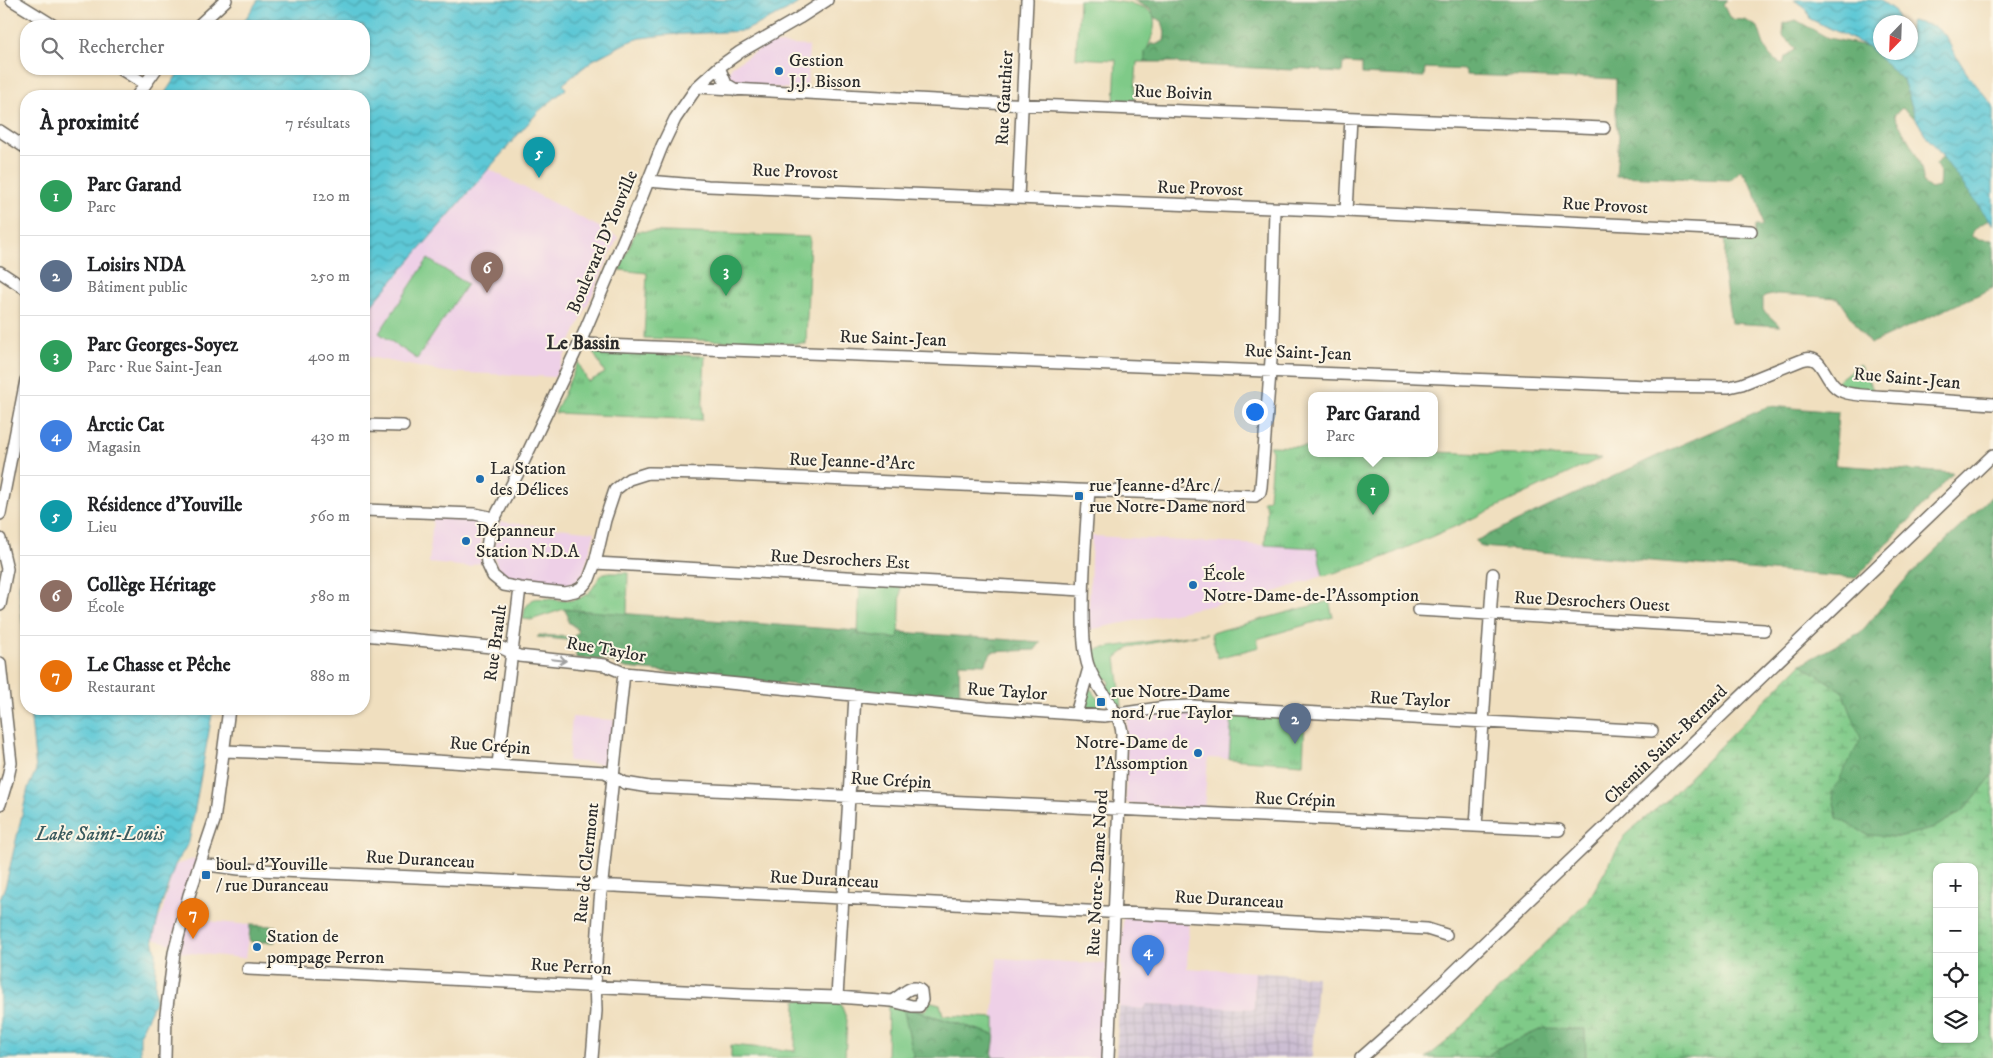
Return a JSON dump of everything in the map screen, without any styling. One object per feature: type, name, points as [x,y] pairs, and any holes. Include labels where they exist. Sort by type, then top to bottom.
[{"type":"street","points":[[12,0],[44,20]]},
{"type":"street","name":"Boulevard D'Youville","points":[[494,518],[521,468],[580,340],[669,129],[682,107],[697,88],[719,67],[740,52],[800,18],[827,0]]},
{"type":"street","name":"Rue Gauthier","points":[[1018,198],[1027,0]]},
{"type":"street","points":[[204,20],[222,1]]},
{"type":"street","points":[[719,67],[726,84],[740,91]]},
{"type":"street","points":[[131,75],[145,84]]},
{"type":"street","points":[[141,90],[152,75]]},
{"type":"street","name":"Rue Boivin","points":[[697,88],[1022,104],[1604,128]]},
{"type":"street","points":[[1346,211],[1351,118]]},
{"type":"street","points":[[0,131],[20,144]]},
{"type":"street","name":"Rue Provost","points":[[648,181],[658,184],[1346,211],[1751,231]]},
{"type":"street","points":[[1270,370],[1275,209]]},
{"type":"street","points":[[0,272],[20,285]]},
{"type":"street","name":"Rue Saint-Jean","points":[[580,340],[587,344],[608,345],[1617,385],[1720,387],[1742,384],[1811,358],[1818,361],[1833,386],[1841,391],[1862,395],[1993,404]]},
{"type":"street","name":"Rue Jeanne-d'Arc","points":[[520,588],[557,593],[575,591],[581,588],[589,579],[595,564],[605,520],[615,490],[629,479],[648,473],[1246,496],[1258,494],[1262,482],[1270,370]]},
{"type":"street","points":[[0,514],[20,411]]},
{"type":"street","points":[[370,425],[403,426]]},
{"type":"street","name":"Chemin Saint-Bernard","points":[[1361,1058],[1404,1020],[1993,454]]},
{"type":"street","name":"Rue Notre-Dame Nord","points":[[1089,490],[1084,590],[1084,631],[1089,668],[1097,686],[1122,727],[1108,1058]]},
{"type":"street","points":[[370,510],[475,514],[494,518]]},
{"type":"street","name":"Rue Brault","points":[[494,518],[486,546],[489,570],[501,583],[520,588],[498,764]]},
{"type":"street","points":[[0,540],[7,569],[0,605]]},
{"type":"street","name":"Rue Desrochers Est","points":[[595,564],[1084,590]]},
{"type":"street","points":[[1476,826],[1493,574]]},
{"type":"street","name":"Rue Desrochers Ouest","points":[[1418,610],[1764,630]]},
{"type":"street","name":"Rue Taylor","points":[[370,636],[502,648],[512,651],[519,656],[605,665],[624,673],[855,696],[1076,714],[1104,716],[1166,706],[1191,706],[1652,731]]},
{"type":"street","points":[[0,663],[10,747],[5,765],[0,804]]},
{"type":"street","name":"Rue Notre-Dame Nord","points":[[1076,714],[1089,668]]},
{"type":"street","name":"Rue de Clermont","points":[[592,1058],[602,886],[624,673]]},
{"type":"street","points":[[836,997],[855,696]]},
{"type":"street","points":[[165,1058],[166,1014],[173,959],[183,917],[214,821],[228,715]]},
{"type":"street","name":"Rue Crépin","points":[[225,751],[498,764],[605,772],[625,783],[649,787],[1559,830]]},
{"type":"street","name":"Rue Duranceau","points":[[200,864],[239,869],[1427,929],[1446,935]]},
{"type":"street","name":"Rue Perron","points":[[248,968],[892,1001]]},
{"type":"shaded area","points":[[775,40],[777,44],[809,46],[807,90],[740,85],[729,77],[728,73],[732,66]]},
{"type":"shaded area","points":[[489,169],[618,237],[555,377],[444,372],[370,357],[370,307]]},
{"type":"shaded area","points":[[433,517],[469,519],[477,522],[481,528],[480,534],[482,535],[481,563],[470,567],[429,563]]},
{"type":"shaded area","points":[[501,522],[595,532],[583,574],[576,582],[565,586],[507,577],[498,569],[494,556],[496,535]]},
{"type":"shaded area","name":"École Notre-Dame-de-l'Assomption","points":[[1092,536],[1317,548],[1323,576],[1269,594],[1088,630]]},
{"type":"shaded area","points":[[1175,711],[1232,713],[1229,759],[1208,758],[1204,809],[1129,804],[1126,801],[1127,718]]},
{"type":"shaded area","points":[[572,717],[614,720],[610,761],[608,764],[568,761]]},
{"type":"shaded area","points":[[197,858],[172,944],[153,939],[157,920],[162,914],[175,865]]},
{"type":"shaded area","points":[[1125,917],[1189,919],[1187,968],[1255,972],[1254,1009],[1147,1004],[1144,1009],[1119,1007],[1123,919]]},
{"type":"shaded area","points":[[187,919],[250,925],[245,958],[179,952]]},
{"type":"shaded area","points":[[997,958],[1106,964],[1100,1058],[992,1057],[995,1035],[995,1018],[993,1018]]},
{"type":"shaded area","points":[[1255,972],[1317,977],[1312,1056],[1310,1058],[1116,1058],[1119,1007],[1144,1009],[1147,1004],[1254,1009]]},
{"type":"green space","points":[[1079,0],[1122,2],[1133,4],[1151,12],[1154,18],[1154,30],[1145,62],[1137,62],[1134,103],[1114,103],[1116,60],[1076,58]]},
{"type":"green space","points":[[1133,0],[1727,0],[1723,4],[1730,19],[1745,20],[1758,27],[1769,54],[1772,58],[1783,64],[1785,57],[1796,49],[1783,36],[1784,23],[1796,20],[1828,38],[1867,46],[1873,52],[1873,60],[1882,60],[1903,80],[1916,119],[1902,108],[1894,115],[1917,157],[1923,183],[1931,189],[1939,187],[1940,172],[1936,165],[1943,156],[1989,219],[1974,230],[1971,236],[1977,239],[1993,240],[1993,288],[1870,344],[1838,298],[1777,294],[1763,297],[1763,310],[1780,326],[1731,323],[1724,276],[1725,235],[1754,236],[1755,226],[1762,226],[1761,211],[1753,189],[1741,170],[1730,180],[1616,176],[1619,135],[1616,124],[1616,79],[1466,75],[1466,70],[1425,68],[1424,77],[1362,74],[1362,64],[1343,63],[1342,73],[1295,68],[1292,70],[1179,64],[1178,62],[1145,62],[1145,52],[1152,43],[1155,45],[1164,41],[1165,32],[1162,21],[1154,17],[1151,10]]},
{"type":"green space","points":[[636,231],[810,237],[806,344],[644,338],[647,273],[619,270]]},
{"type":"green space","points":[[428,259],[467,284],[417,359],[379,333]]},
{"type":"green space","points":[[593,352],[705,356],[702,420],[555,413],[578,362],[588,382],[605,373]]},
{"type":"green space","points":[[1859,364],[1873,391],[1848,388],[1836,382]]},
{"type":"green space","points":[[1770,406],[1838,412],[1835,465],[1953,473],[1856,578],[1482,547],[1475,541],[1674,448]]},
{"type":"green space","points":[[1269,446],[1308,447],[1308,457],[1438,457],[1438,452],[1601,458],[1463,523],[1373,562],[1323,576],[1317,548],[1265,545],[1267,508],[1263,501],[1269,499],[1272,451]]},
{"type":"green space","points":[[1993,495],[1993,775],[1964,810],[1932,829],[1898,837],[1868,835],[1837,818],[1832,793],[1860,738],[1843,692],[1801,664],[1861,632],[1904,581]]},
{"type":"green space","points":[[604,573],[628,573],[627,614],[564,609],[531,620],[523,619],[525,608],[533,599],[567,601],[580,598],[590,592]]},
{"type":"green space","points":[[860,582],[901,584],[899,639],[858,634]]},
{"type":"green space","points":[[1329,601],[1333,617],[1257,639],[1259,647],[1218,658],[1211,633]]},
{"type":"green space","points":[[564,609],[858,631],[858,634],[898,639],[899,632],[1041,642],[1035,650],[992,652],[985,664],[959,663],[960,701],[626,668],[607,660],[576,658],[576,641],[537,637],[539,635],[573,637],[578,632],[568,622],[568,616]]},
{"type":"green space","points":[[1207,633],[1130,647],[1116,658],[1122,706],[1114,701],[1106,688],[1110,682],[1107,678],[1101,680],[1091,650]]},
{"type":"green space","points":[[1801,664],[1843,692],[1861,739],[1832,793],[1837,818],[1868,835],[1898,837],[1932,829],[1964,810],[1993,775],[1993,1058],[1586,1058],[1585,1029],[1544,1028],[1498,1048],[1484,1058],[1426,1058],[1445,1043],[1588,901],[1626,834],[1667,800]]},
{"type":"green space","points":[[1088,689],[1092,690],[1101,703],[1099,709],[1089,709],[1084,705]]},
{"type":"green space","points":[[1232,713],[1305,717],[1303,764],[1229,759]]},
{"type":"green space","points":[[250,925],[276,926],[275,942],[251,942],[249,940]]},
{"type":"green space","points":[[796,1000],[840,1002],[847,1020],[845,1058],[731,1058],[731,1045],[795,1051]]},
{"type":"green space","points":[[928,1001],[940,1004],[943,1015],[995,1018],[995,1035],[911,1009],[925,1010],[928,1007]]},
{"type":"green space","points":[[888,1005],[904,1008],[914,1058],[887,1058]]},
{"type":"green space","points":[[903,1007],[995,1035],[992,1057],[1008,1058],[914,1058]]},
{"type":"green space","points":[[1544,1028],[1585,1029],[1586,1058],[1484,1058],[1498,1048]]},
{"type":"water","points":[[258,0],[803,0],[786,11],[744,31],[641,38],[628,42],[593,60],[563,84],[566,89],[539,111],[370,307],[370,90],[167,90],[177,75],[370,75],[370,20],[245,20]]},
{"type":"water","points":[[1794,0],[1880,0],[1895,11],[1896,15],[1873,15],[1873,52],[1867,46],[1810,19],[1806,8]]},
{"type":"water","points":[[1918,23],[1934,26],[1945,35],[1968,75],[1993,105],[1993,225],[1928,139],[1916,119],[1903,80],[1882,60],[1918,60]]},
{"type":"water","name":"Lake Saint-Louis","points":[[31,715],[212,715],[189,842],[175,865],[162,903],[153,939],[156,952],[155,1002],[140,1034],[140,1052],[143,1058],[0,1058],[0,899],[6,884],[28,788],[36,770]]},
{"type":"place","name":"Gestion J.J. Bisson","points":[[779,71]]},
{"type":"place","name":"Résidence d'Youville","points":[[539,178]]},
{"type":"place","name":"Collège Héritage","points":[[487,293]]},
{"type":"place","name":"Parc Georges-Soyez","points":[[726,296]]},
{"type":"place","name":"La Station des Délices","points":[[480,479]]},
{"type":"place","name":"rue Jeanne-d'Arc / rue Notre-Dame nord","points":[[1079,496]]},
{"type":"place","name":"Parc Garand","points":[[1373,515]]},
{"type":"place","name":"Dépanneur Station N.D.A","points":[[466,541]]},
{"type":"place","name":"École Notre-Dame-de-l'Assomption","points":[[1193,585]]},
{"type":"place","name":"rue Notre-Dame nord / rue Taylor","points":[[1101,702]]},
{"type":"place","name":"Loisirs NDA","points":[[1295,744]]},
{"type":"place","name":"Notre-Dame de l'Assomption","points":[[1198,753]]},
{"type":"place","name":"boul. d'Youville / rue Duranceau","points":[[206,875]]},
{"type":"place","name":"Le Chasse et Pêche","points":[[193,939]]},
{"type":"place","name":"Station de pompage Perron","points":[[257,947]]},
{"type":"place","name":"Arctic Cat","points":[[1148,976]]},
{"type":"district","name":"Le Bassin","points":[[583,343]]}]
